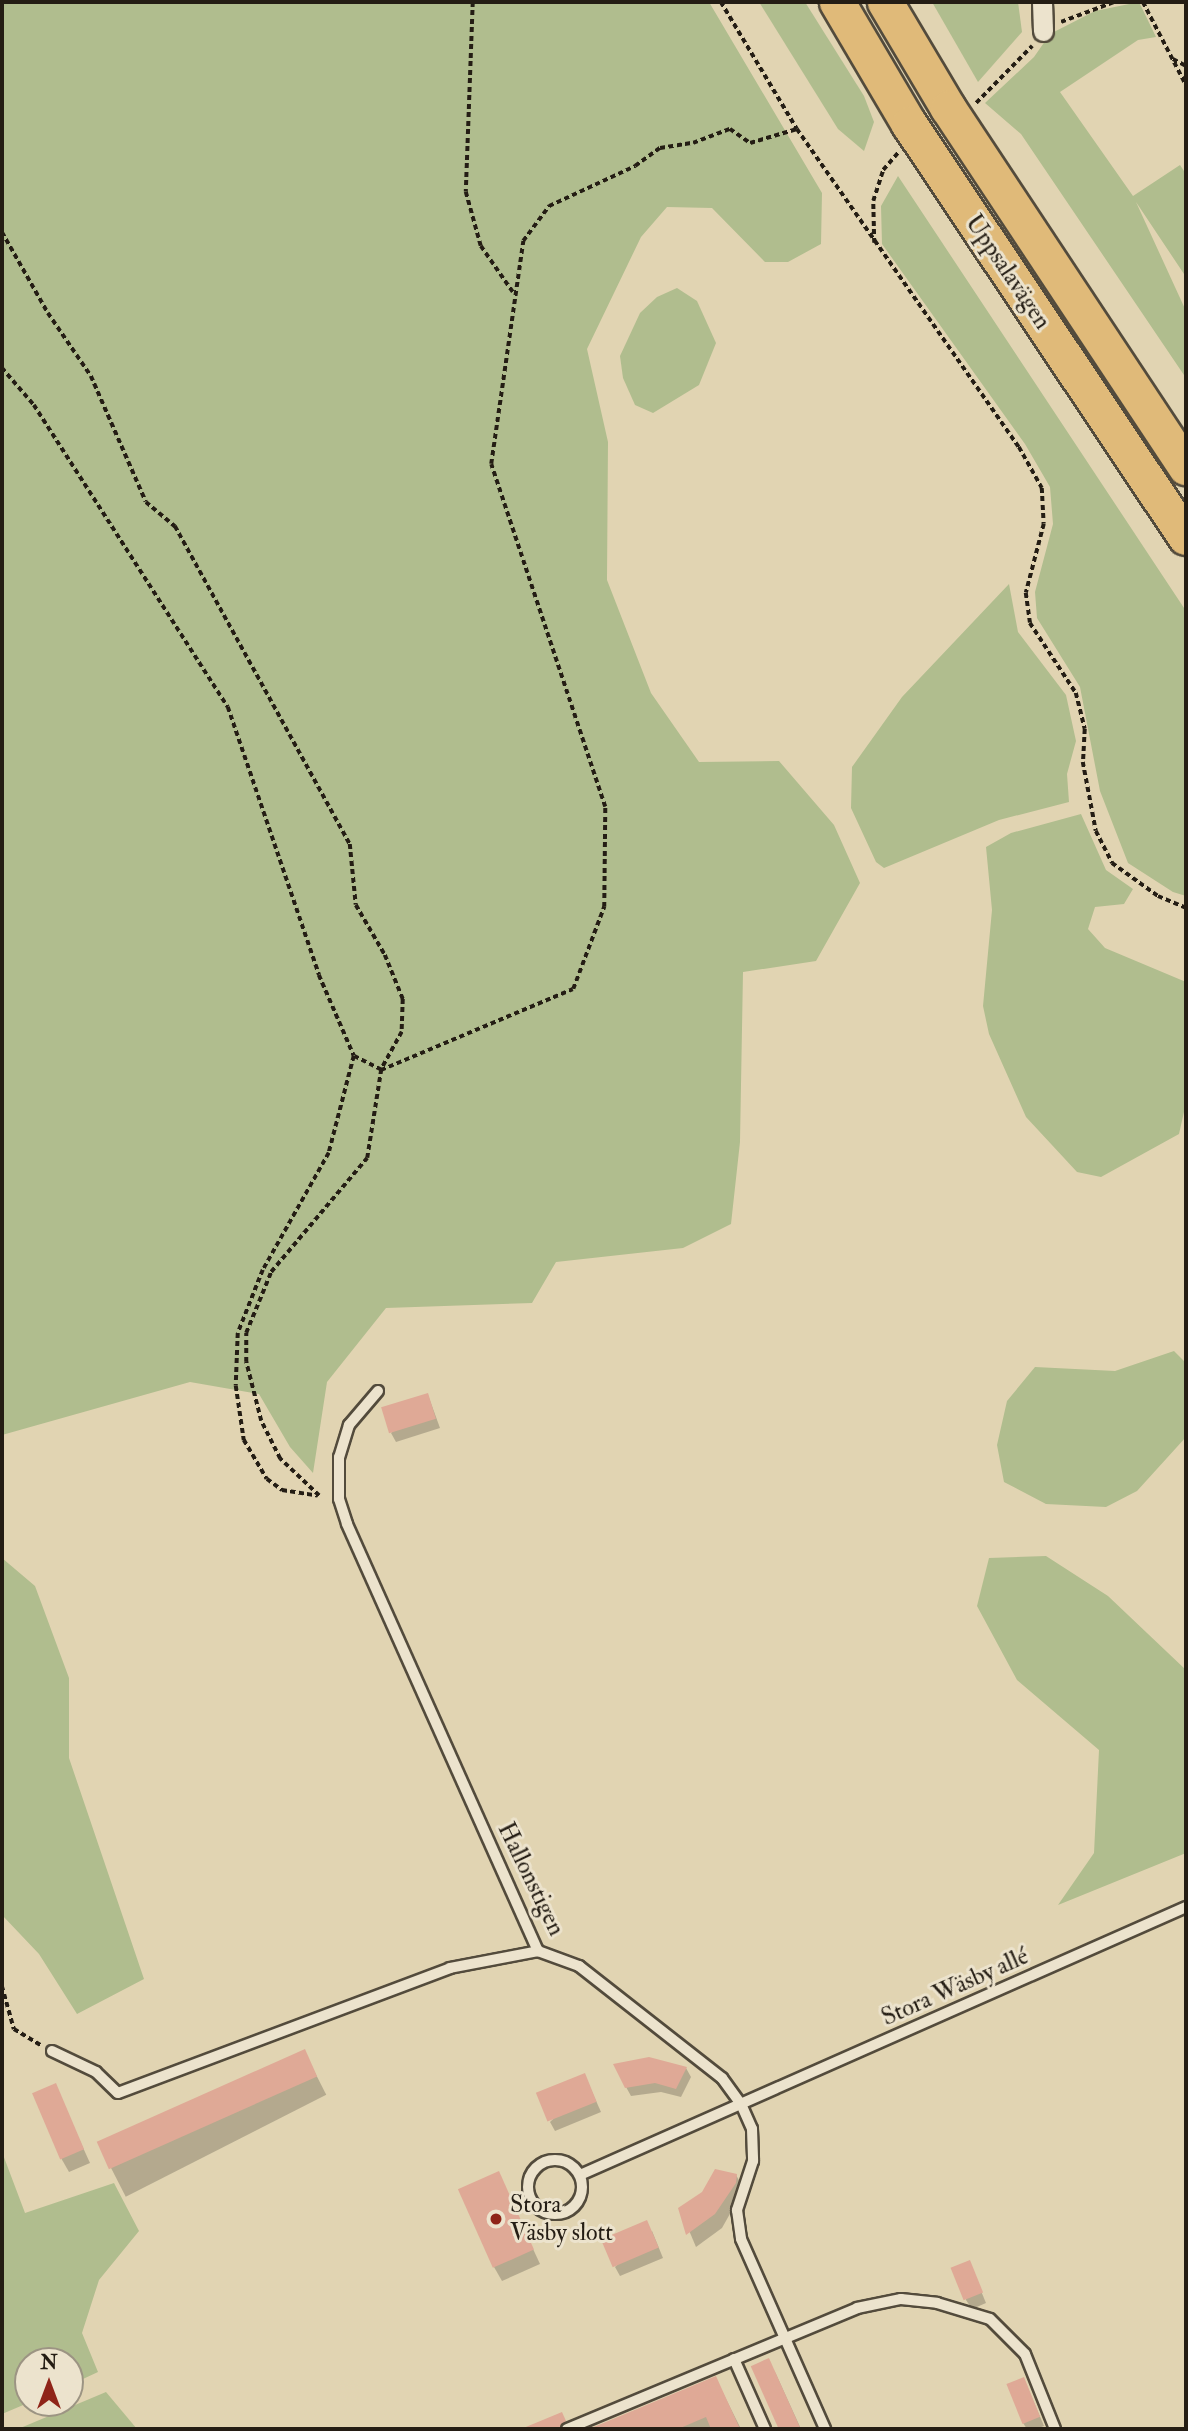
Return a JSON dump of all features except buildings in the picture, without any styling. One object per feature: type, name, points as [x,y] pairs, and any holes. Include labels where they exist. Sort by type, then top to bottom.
[{"type":"highway","name":"Uppsalavägen","points":[[837,2],[909,124],[1186,537]]},
{"type":"highway","name":"Uppsalavägen","points":[[885,2],[948,108],[1186,467]]},
{"type":"street","points":[[1042,2],[1043,31]]},
{"type":"lane","name":"Hallonstigen","points":[[379,1391],[349,1425],[339,1457],[339,1499],[538,1951],[579,1966],[722,2078],[741,2104],[752,2129],[753,2161],[737,2210],[741,2239],[825,2429]]},
{"type":"lane","name":"Stora Wäsby allé","points":[[580,2175],[1186,1907]]},
{"type":"lane","points":[[52,2051],[96,2073],[118,2093],[450,1968],[538,1951]]},
{"type":"lane","points":[[566,2162],[580,2175],[581,2197],[564,2213],[541,2210],[530,2198],[529,2180],[540,2165],[566,2162]]},
{"type":"lane","points":[[566,2429],[857,2308],[901,2299],[937,2303],[990,2319],[1025,2354],[1055,2429]]},
{"type":"lane","points":[[734,2360],[765,2429]]},
{"type":"path","points":[[474,2],[466,192],[481,246],[513,292]]},
{"type":"path","points":[[722,2],[797,129],[874,245],[1019,447],[1042,488],[1044,524],[1026,593],[1030,623],[1076,693],[1085,729],[1083,762],[1096,831],[1112,863],[1158,896],[1186,908]]},
{"type":"path","points":[[1143,2],[1186,86]]},
{"type":"path","points":[[1171,58],[1186,66]]},
{"type":"path","points":[[381,1070],[573,989],[604,907],[605,807],[491,464],[513,292],[523,241],[550,206],[635,166],[660,148],[693,143],[730,129],[750,143],[797,129]]},
{"type":"path","points":[[874,245],[873,201],[883,170],[901,151]]},
{"type":"path","points":[[2,232],[48,313],[92,376],[146,502],[175,526],[349,844],[356,905],[385,955],[403,999],[402,1032],[381,1070],[367,1158],[271,1272],[246,1333],[246,1362],[261,1421],[280,1459],[319,1496]]},
{"type":"path","points":[[2,368],[34,405],[228,706],[319,975],[354,1056],[329,1153],[262,1270],[238,1333],[236,1386],[244,1440],[267,1479],[282,1490],[339,1499]]},
{"type":"path","points":[[354,1056],[381,1070]]},
{"type":"path","points":[[2,1986],[14,2029],[52,2051]]},
{"type":"green space","points":[[2,2],[709,2],[822,193],[821,244],[788,262],[765,262],[712,208],[667,207],[641,237],[587,349],[608,442],[607,580],[651,693],[699,762],[779,761],[834,825],[860,883],[816,961],[743,972],[740,1142],[731,1224],[683,1248],[556,1262],[532,1303],[386,1308],[327,1382],[313,1473],[290,1447],[259,1394],[190,1382],[2,1435]]},
{"type":"green space","points":[[759,2],[805,2],[864,96],[874,122],[864,151],[838,129]]},
{"type":"green space","points":[[932,2],[1018,2],[1022,32],[978,82]]},
{"type":"green space","points":[[1139,2],[1156,37],[1138,40],[1060,92],[1133,196],[1180,165],[1186,174],[1186,277],[1136,202],[1186,311],[1186,378],[1021,134],[985,103],[1034,57],[1050,34],[1095,11]]},
{"type":"green space","points":[[898,176],[1186,611],[1186,896],[1173,892],[1128,863],[1100,791],[1080,687],[1037,618],[1035,592],[1053,524],[1050,487],[1025,444],[882,244],[881,206]]},
{"type":"green space","points":[[677,288],[697,301],[716,343],[699,385],[653,413],[635,405],[623,378],[620,356],[640,313],[657,297]]},
{"type":"green space","points":[[1009,584],[1018,632],[1066,695],[1076,741],[1067,774],[1069,802],[999,820],[884,868],[876,862],[851,808],[852,767],[902,697]]},
{"type":"green space","points":[[1081,814],[1106,870],[1133,889],[1124,904],[1095,907],[1088,929],[1105,948],[1186,982],[1186,1103],[1179,1134],[1101,1177],[1077,1172],[1026,1117],[989,1034],[983,1006],[992,910],[986,847],[1011,833]]},
{"type":"green space","points":[[1174,1351],[1186,1363],[1186,1437],[1137,1491],[1106,1507],[1046,1504],[1004,1482],[997,1445],[1007,1401],[1035,1367],[1115,1371]]},
{"type":"green space","points":[[1046,1556],[1108,1596],[1186,1670],[1186,1853],[1058,1905],[1094,1853],[1099,1750],[1017,1680],[977,1606],[989,1558]]},
{"type":"green space","points":[[2,1558],[35,1586],[69,1678],[69,1758],[144,1979],[77,2014],[39,1954],[2,1915]]},
{"type":"green space","points":[[2,2152],[25,2213],[114,2183],[139,2231],[99,2280],[82,2333],[98,2372],[84,2378],[84,2347],[14,2347],[14,2409],[2,2414]]},
{"type":"green space","points":[[106,2392],[137,2429],[18,2429],[47,2417],[84,2417],[84,2401]]},
{"type":"place","name":"Stora Väsby slott","points":[[496,2219]]}]
